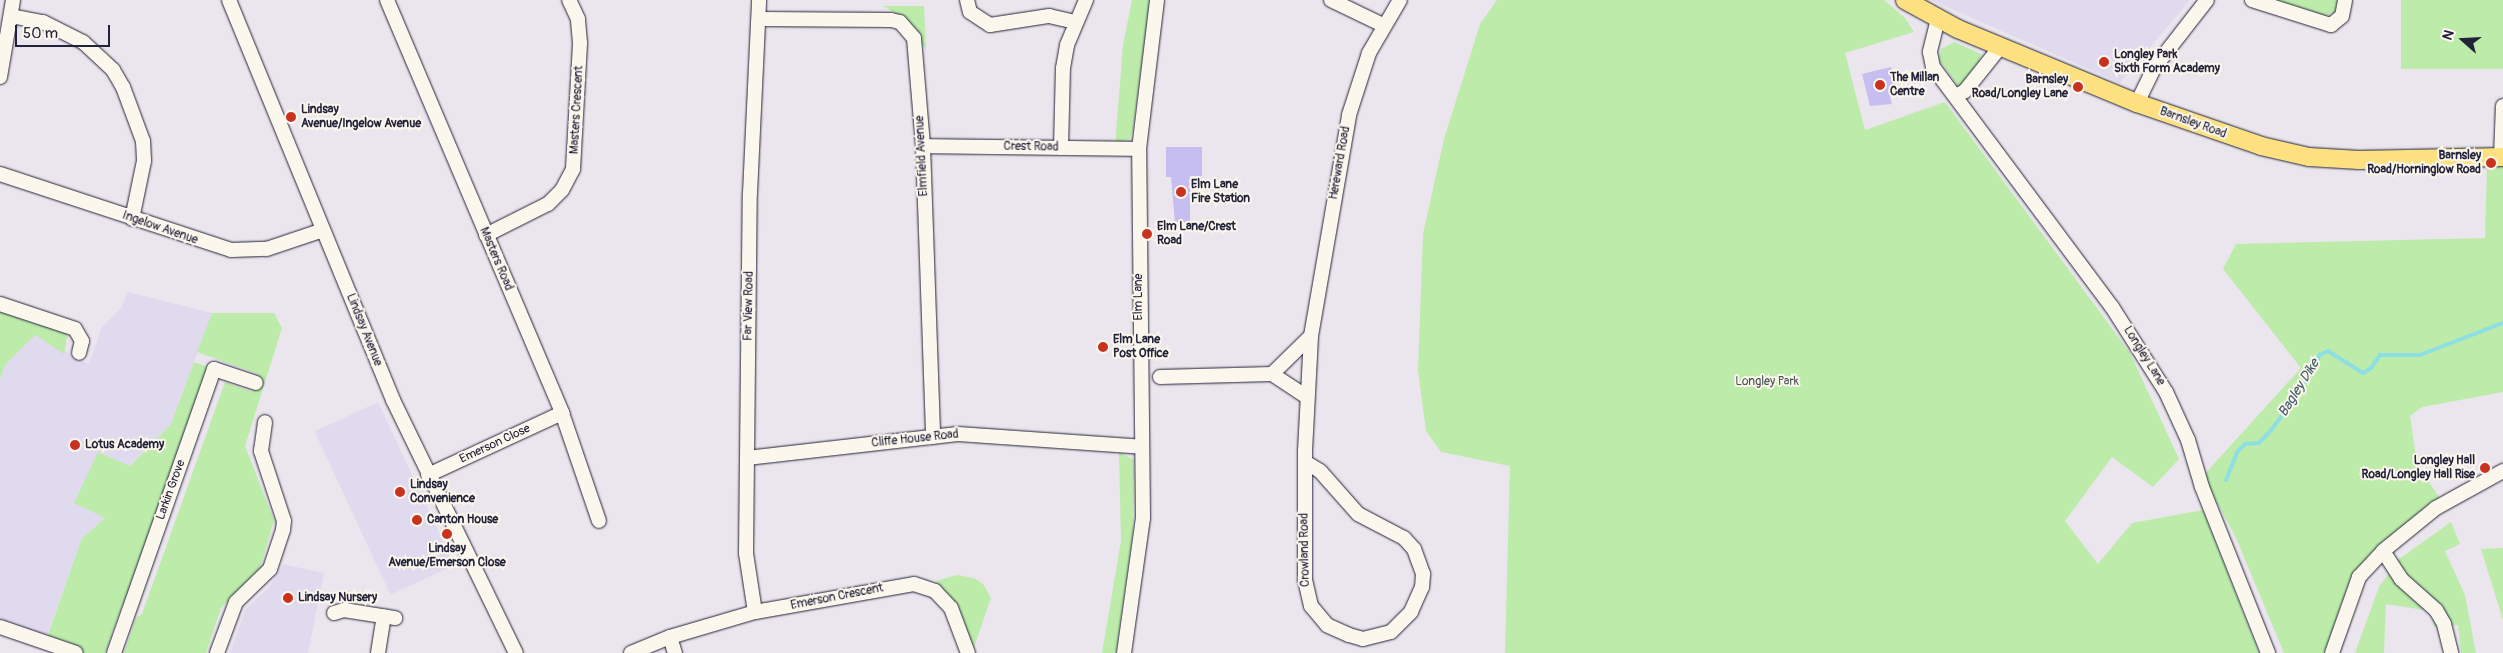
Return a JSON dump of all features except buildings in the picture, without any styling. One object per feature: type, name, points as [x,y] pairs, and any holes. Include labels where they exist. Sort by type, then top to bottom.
[{"type":"main road","name":"Barnsley Road","points":[[1904,0],[1938,19],[2137,103],[2215,132],[2309,157],[2358,160],[2502,157]]},
{"type":"street","points":[[0,77],[13,0]]},
{"type":"street","name":"Lindsay Avenue","points":[[229,0],[323,230],[428,475],[516,653]]},
{"type":"street","name":"Masters Road","points":[[387,0],[562,412],[599,521]]},
{"type":"street","name":"Masters Crescent","points":[[486,235],[548,204],[562,190],[573,169],[580,43],[578,19],[569,0]]},
{"type":"street","name":"Far View Road","points":[[755,612],[746,553],[750,193],[760,19],[759,0]]},
{"type":"street","points":[[967,0],[970,12],[990,25],[1049,16],[1076,22]]},
{"type":"street","points":[[1061,148],[1063,68],[1076,22],[1086,0]]},
{"type":"street","name":"Elm Lane","points":[[1124,653],[1143,518],[1142,447],[1138,377],[1139,149],[1157,0]]},
{"type":"street","points":[[1331,0],[1383,26]]},
{"type":"street","name":"Hereward Road","points":[[1307,397],[1311,336],[1349,115],[1362,71],[1383,26],[1400,0]]},
{"type":"street","points":[[2137,103],[2154,68],[2207,0]]},
{"type":"street","points":[[2252,0],[2331,25],[2342,16],[2344,0]]},
{"type":"street","points":[[11,16],[43,22],[83,42],[113,70],[123,87],[143,141],[144,161],[132,219]]},
{"type":"street","name":"Elmfield Avenue","points":[[760,19],[900,22],[914,38],[923,146],[933,437]]},
{"type":"street","name":"Longley Lane","points":[[1938,19],[1930,59],[1950,93],[1956,96],[1963,110],[2118,315],[2166,392],[2188,440],[2202,487],[2268,653]]},
{"type":"street","points":[[1956,96],[1965,91],[2001,46]]},
{"type":"street","points":[[2502,157],[2503,106]]},
{"type":"street","name":"Crest Road","points":[[923,146],[1139,149]]},
{"type":"street","name":"Ingelow Avenue","points":[[0,174],[231,250],[267,249],[323,230]]},
{"type":"street","points":[[0,304],[75,329],[82,341],[79,353]]},
{"type":"street","points":[[1272,374],[1311,336]]},
{"type":"street","name":"Larkin Grove","points":[[114,653],[214,369],[256,383]]},
{"type":"street","points":[[1160,377],[1272,374],[1307,397]]},
{"type":"street","name":"Crowland Road","points":[[1305,462],[1320,471],[1358,514],[1404,538],[1414,549],[1422,574],[1422,587],[1411,612],[1391,632],[1363,639],[1349,635],[1326,625],[1311,606],[1305,580],[1305,462],[1307,397]]},
{"type":"street","name":"Emerson Close","points":[[428,475],[562,412]]},
{"type":"street","points":[[217,653],[236,602],[270,569],[283,530],[284,521],[261,451],[265,422]]},
{"type":"street","name":"Cliffe House Road","points":[[747,458],[966,434],[1142,447]]},
{"type":"street","points":[[2332,653],[2359,577],[2383,551],[2436,508],[2503,471]]},
{"type":"street","points":[[2383,551],[2401,579],[2436,610],[2444,624],[2451,653]]},
{"type":"street","name":"Emerson Crescent","points":[[631,653],[670,637],[755,612],[900,585],[924,585],[951,608],[968,653]]},
{"type":"street","points":[[334,613],[344,610],[390,617],[378,653]]},
{"type":"street","points":[[0,627],[76,653]]},
{"type":"street","points":[[670,637],[676,653]]},
{"type":"shaded area","name":"Longley Park Sixth Form Academy","points":[[1931,0],[2190,0],[2120,83]]},
{"type":"shaded area","name":"Lotus Academy","points":[[128,292],[212,313],[171,424],[129,466],[106,517],[82,538],[47,636],[0,619],[0,380],[5,365],[35,334],[89,364],[102,327],[121,308]]},
{"type":"shaded area","points":[[378,402],[454,565],[391,595],[315,432]]},
{"type":"shaded area","name":"Lindsay Nursery","points":[[283,564],[324,573],[308,653],[230,653],[245,610],[270,586]]},
{"type":"green space","points":[[1132,0],[1150,0],[1133,129],[1130,139],[1120,142],[1116,141],[1116,133],[1123,45]]},
{"type":"green space","name":"Longley Park","points":[[1497,0],[1884,0],[1905,18],[1914,32],[1845,53],[1865,130],[1945,102],[2130,353],[2179,459],[2153,487],[2112,457],[2065,521],[2098,564],[2132,523],[2203,510],[2259,653],[1505,653],[1510,466],[1441,452],[1426,431],[1418,370],[1423,234],[1444,139],[1480,24]]},
{"type":"green space","points":[[2270,0],[2340,0],[2338,11],[2321,17]]},
{"type":"green space","points":[[2401,0],[2503,0],[2503,69],[2401,69]]},
{"type":"green space","points":[[883,6],[924,6],[926,50],[906,20]]},
{"type":"green space","points":[[1954,42],[1981,54],[1980,62],[1959,87],[1939,60],[1941,49]]},
{"type":"green space","points":[[2487,164],[2503,164],[2503,392],[2422,407],[2410,416],[2417,464],[2443,503],[2363,572],[2330,653],[2284,653],[2236,538],[2203,476],[2301,368],[2223,269],[2236,244],[2485,238]]},
{"type":"green space","points":[[0,311],[68,332],[64,354],[35,335],[5,365],[0,380]]},
{"type":"green space","points":[[212,313],[274,313],[282,328],[245,446],[274,520],[260,569],[221,608],[206,653],[124,653],[136,618],[142,614],[225,382],[252,392],[258,374],[197,352]]},
{"type":"green space","points":[[194,362],[214,369],[130,608],[122,606],[105,653],[76,653],[45,643],[82,538],[105,518],[74,503],[98,452],[130,466],[171,424]]},
{"type":"green space","points":[[1119,452],[1134,460],[1133,533],[1116,653],[1102,653],[1121,541]]},
{"type":"green space","points":[[2451,522],[2460,544],[2445,551],[2465,595],[2476,653],[2461,653],[2458,625],[2434,627],[2431,611],[2386,604],[2384,653],[2355,653],[2379,587],[2399,559]]},
{"type":"green space","points":[[2503,548],[2503,620],[2481,549]]},
{"type":"green space","points":[[957,575],[974,578],[984,585],[991,598],[974,647],[936,581]]},
{"type":"waterway","name":"Bagley Dike","points":[[2226,480],[2238,451],[2245,444],[2259,443],[2272,429],[2301,390],[2320,355],[2328,351],[2363,373],[2371,368],[2380,355],[2420,355],[2503,323]]},
{"type":"place","name":"Longley Park Sixth Form Academy","points":[[2104,62]]},
{"type":"place","name":"The Millan Centre","points":[[1880,85]]},
{"type":"place","name":"Barnsley Road/Longley Lane","points":[[2078,87]]},
{"type":"place","name":"Lindsay Avenue/Ingelow Avenue","points":[[291,117]]},
{"type":"place","name":"Barnsley Road/Horninglow Road","points":[[2491,163]]},
{"type":"place","name":"Elm Lane Fire Station","points":[[1181,192]]},
{"type":"place","name":"Elm Lane/Crest Road","points":[[1147,234]]},
{"type":"place","name":"Elm Lane Post Office","points":[[1103,347]]},
{"type":"place","name":"Lotus Academy","points":[[75,445]]},
{"type":"place","name":"Longley Hall Road/Longley Hall Rise","points":[[2485,468]]},
{"type":"place","name":"Lindsay Convenience","points":[[400,492]]},
{"type":"place","name":"Canton House","points":[[417,520]]},
{"type":"place","name":"Lindsay Avenue/Emerson Close","points":[[447,534]]},
{"type":"place","name":"Lindsay Nursery","points":[[288,598]]}]
